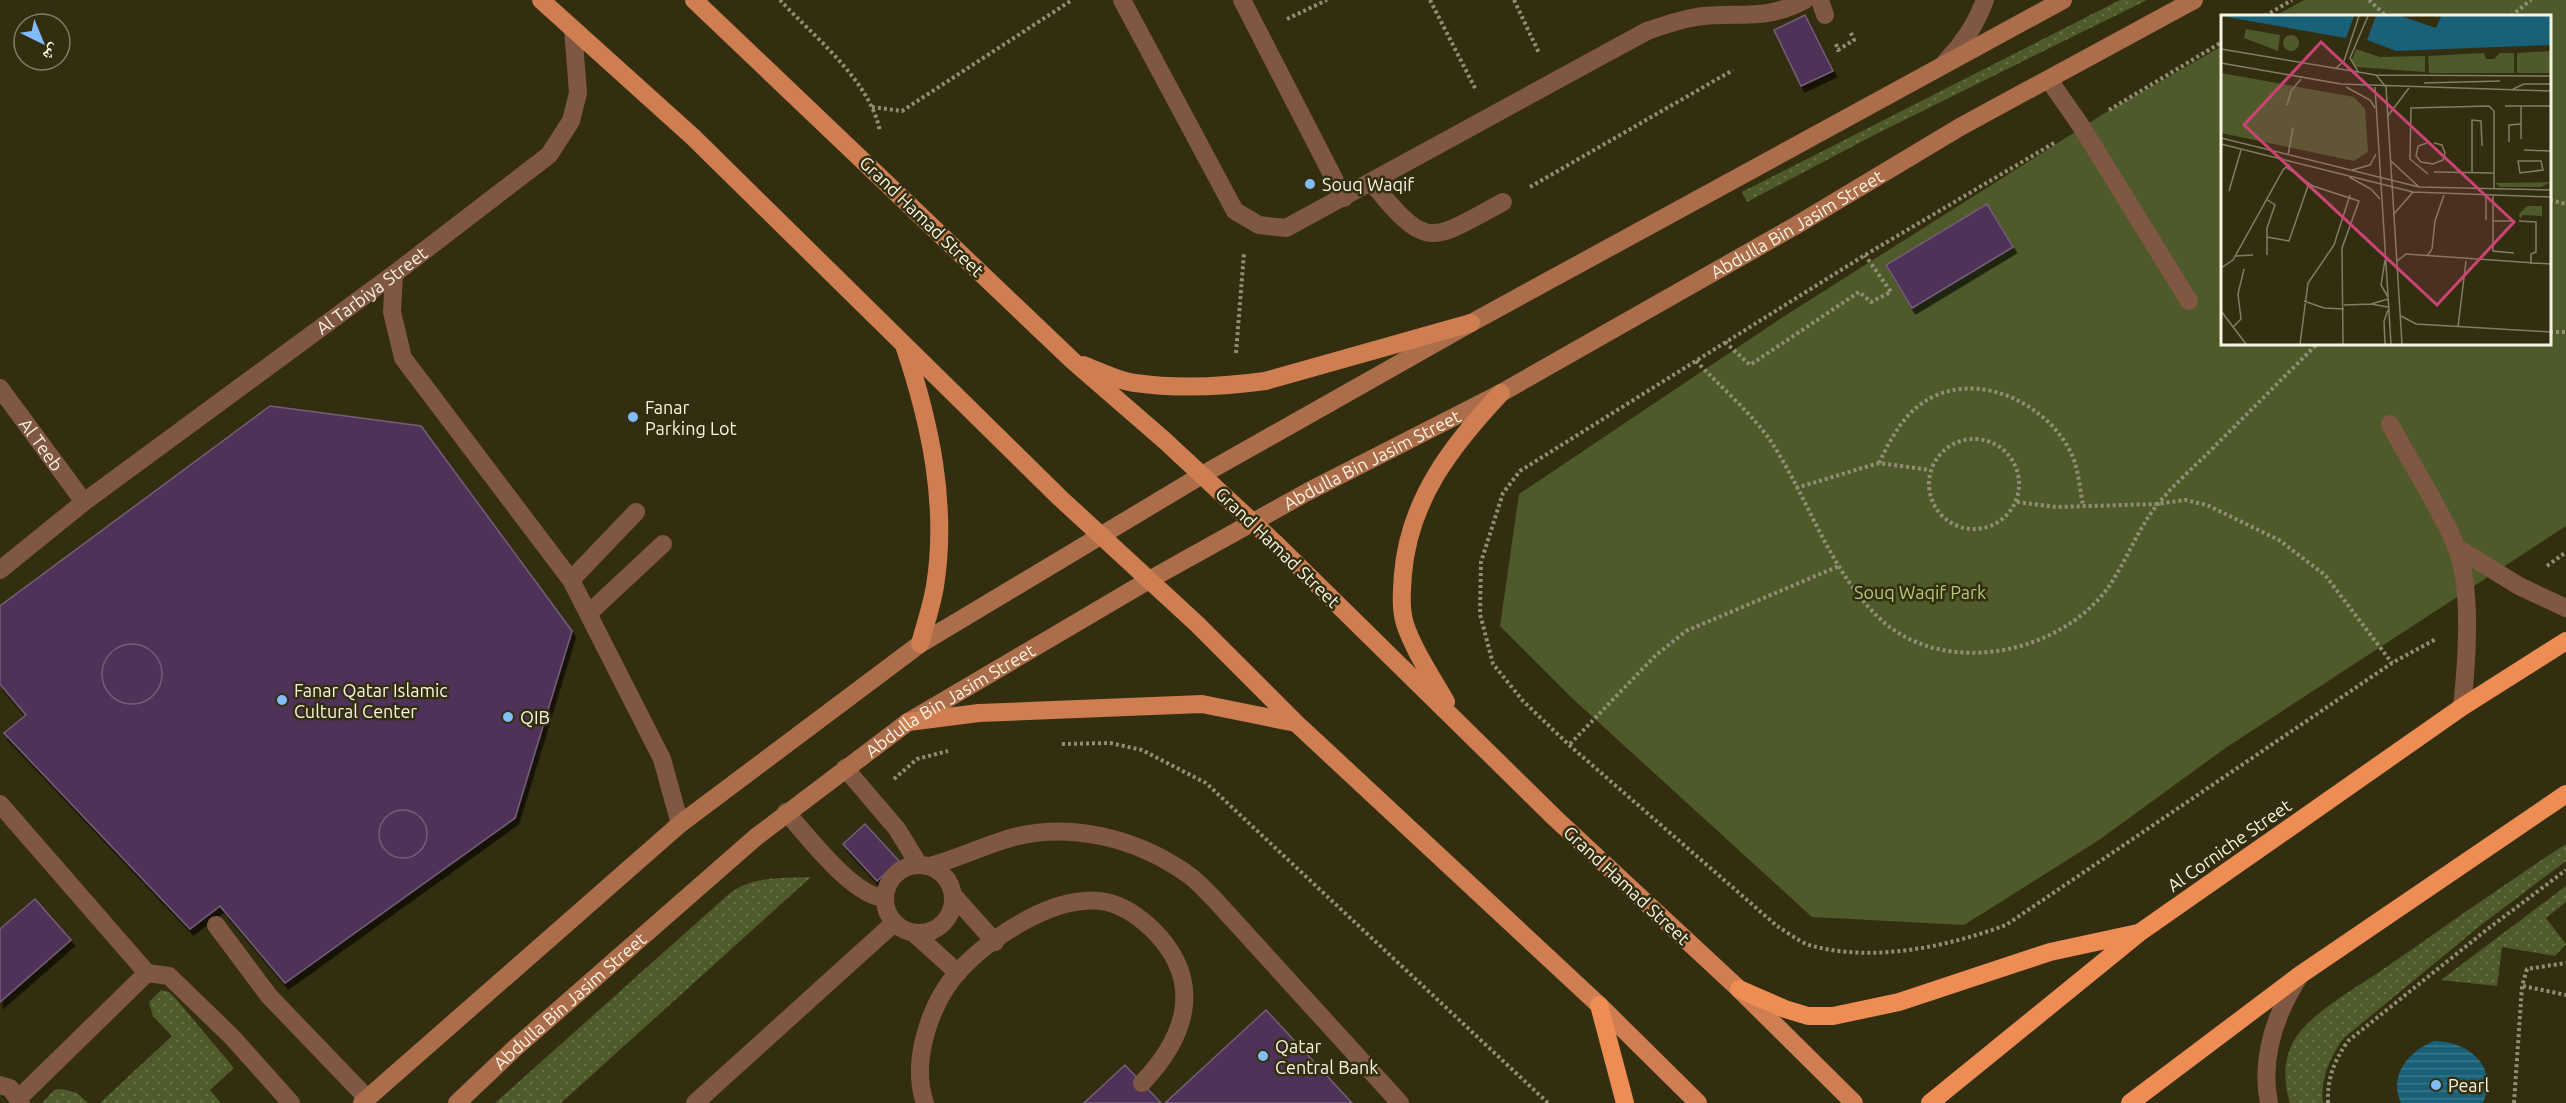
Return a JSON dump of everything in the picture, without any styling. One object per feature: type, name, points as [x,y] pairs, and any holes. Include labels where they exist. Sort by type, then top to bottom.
[{"type":"highway","name":"Al Corniche Street","points":[[1930,1103],[2139,933],[2462,707],[2566,641]]},
{"type":"highway","points":[[2130,1103],[2300,975],[2566,794]]},
{"type":"highway","points":[[1739,989],[1785,1009],[1808,1016],[1833,1016],[1899,1002],[2050,952],[2139,933]]},
{"type":"highway","points":[[1599,1005],[1625,1103]]},
{"type":"main road","points":[[541,0],[693,137],[1044,482],[1197,624],[1296,723],[1599,1005],[1698,1103]]},
{"type":"main road","name":"Grand Hamad Street","points":[[694,0],[879,174],[1073,362],[1254,523],[1556,819],[1739,989],[1854,1103]]},
{"type":"main road","points":[[1073,362],[1133,383],[1184,386],[1234,385],[1264,381],[1471,323]]},
{"type":"main road","points":[[902,341],[924,404],[936,470],[939,536],[935,586],[920,644]]},
{"type":"main road","points":[[1457,721],[1419,654],[1405,623],[1402,597],[1405,549],[1416,512],[1432,478],[1470,426],[1501,393]]},
{"type":"main road","points":[[908,722],[979,714],[1202,704],[1296,723]]},
{"type":"street","points":[[1122,0],[1235,211],[1259,225],[1286,228],[1647,32],[1711,8],[1761,15],[1805,0]]},
{"type":"street","points":[[1242,0],[1344,198]]},
{"type":"street","points":[[1941,67],[1961,46],[1977,21],[1985,0]]},
{"type":"street","points":[[216,925],[269,996],[364,1101],[680,824],[920,644],[1202,475],[1471,323],[2063,0]]},
{"type":"street","name":"Abdulla Bin Jasim Street","points":[[458,1103],[515,1048],[786,812],[908,722],[1149,580],[1501,393],[1795,226],[1960,127],[2194,0]]},
{"type":"street","name":"Al Tarbiya Street","points":[[0,570],[84,502],[394,274],[549,155],[563,136],[574,114],[578,93],[573,28]]},
{"type":"street","points":[[2049,80],[2081,126],[2189,301]]},
{"type":"street","points":[[1372,183],[1407,224],[1429,235],[1450,231],[1503,202]]},
{"type":"street","points":[[394,274],[392,312],[403,358],[571,580],[662,759],[680,824]]},
{"type":"street","name":"Al Teeb","points":[[0,388],[84,502]]},
{"type":"street","points":[[2390,424],[2456,547],[2467,622],[2467,665],[2462,707]]},
{"type":"street","points":[[571,580],[636,512]]},
{"type":"street","points":[[589,613],[663,544]]},
{"type":"street","points":[[2456,547],[2519,586],[2566,608]]},
{"type":"street","points":[[845,768],[925,866],[941,873],[949,883],[953,895],[953,907],[944,923],[928,933],[915,934],[904,931],[894,923],[887,912],[885,898],[888,886],[895,875],[906,867],[925,866],[968,855],[1005,840],[1043,832],[1091,834],[1120,839],[1156,853],[1189,874],[1400,1103]]},
{"type":"street","points":[[0,804],[147,973],[169,976],[232,1037],[291,1103]]},
{"type":"street","points":[[786,812],[843,873],[874,898],[885,898]]},
{"type":"street","points":[[953,895],[995,942]]},
{"type":"street","points":[[925,1103],[920,1088],[920,1068],[928,1026],[937,1004],[958,973],[995,942],[1029,918],[1055,906],[1084,901],[1113,903],[1136,913],[1174,955],[1183,978],[1185,1000],[1182,1022],[1174,1043],[1142,1083]]},
{"type":"street","points":[[695,1103],[894,923]]},
{"type":"street","points":[[915,934],[958,973]]},
{"type":"street","points":[[0,1085],[10,1088],[20,1100],[147,973]]},
{"type":"street","points":[[2269,1103],[2267,1062],[2272,1032],[2283,1002],[2300,975]]},
{"type":"path","points":[[780,0],[860,85],[872,107],[879,129],[879,174]]},
{"type":"path","points":[[872,107],[902,111],[1072,0]]},
{"type":"path","points":[[1260,33],[1327,0]]},
{"type":"path","points":[[1430,0],[1490,118]]},
{"type":"path","points":[[1514,0],[1554,84]]},
{"type":"path","points":[[2267,15],[2292,0]]},
{"type":"path","points":[[2369,0],[2385,15]]},
{"type":"path","points":[[2512,15],[2531,0]]},
{"type":"path","points":[[2221,43],[1865,255],[1520,471],[1503,494],[1481,562],[1480,614],[1493,664],[1523,701],[1569,745],[1777,926],[1807,944],[1845,952],[1885,951],[1938,944],[1978,935],[2006,925],[2392,663],[2467,622]]},
{"type":"path","points":[[1503,202],[1734,70]]},
{"type":"path","points":[[2551,200],[2566,204]]},
{"type":"path","points":[[1234,385],[1246,219]]},
{"type":"path","points":[[1725,342],[1750,365],[1859,292],[1871,302],[1891,292],[1865,255]]},
{"type":"path","points":[[1696,361],[1769,439],[1839,566],[1877,616],[1894,631],[1920,644],[1944,652],[1981,654],[2016,648],[2067,626],[2086,610],[2106,590],[2157,504],[2317,345]]},
{"type":"path","points":[[1879,463],[1894,431],[1914,410],[1938,394],[1979,388],[2015,399],[2040,413],[2074,460],[2083,506]]},
{"type":"path","points":[[1983,440],[2003,448],[2016,466],[2019,488],[2017,502],[1997,524],[1976,530],[1954,525],[1937,512],[1929,492],[1930,470],[1942,452],[1961,441],[1983,440]]},
{"type":"path","points":[[1796,488],[1879,463],[1930,470]]},
{"type":"path","points":[[2017,502],[2055,507],[2157,504],[2185,500],[2207,505],[2279,540],[2325,575],[2392,663]]},
{"type":"path","points":[[2519,586],[2566,552]]},
{"type":"path","points":[[1569,745],[1656,655],[1686,631],[1839,566]]},
{"type":"path","points":[[2328,1103],[2330,1073],[2337,1056],[2348,1041],[2476,938],[2566,870]]},
{"type":"path","points":[[2514,1103],[2522,986],[2527,969],[2566,963]]},
{"type":"path","points":[[2522,986],[2566,995]]},
{"type":"green space","points":[[2120,0],[2147,0],[1876,134],[1747,202],[1742,192]]},
{"type":"green space","name":"Souq Waqif Park","points":[[2304,0],[2566,0],[2566,526],[2224,749],[2099,840],[1964,925],[1812,917],[1573,699],[1500,626],[1519,494],[1783,317],[2105,113],[2221,47],[2221,345],[2551,345],[2551,15],[2277,15]]},
{"type":"green space","points":[[2566,844],[2566,861],[2481,925],[2344,1038],[2327,1069],[2323,1085],[2323,1103],[2290,1103],[2285,1078],[2289,1053],[2296,1037],[2313,1018]]},
{"type":"green space","points":[[811,877],[561,1103],[495,1103],[730,893],[748,883],[758,881]]},
{"type":"green space","points":[[2566,886],[2566,902],[2546,918],[2566,944],[2555,956],[2502,947],[2497,986],[2441,980]]},
{"type":"green space","points":[[161,990],[169,992],[176,999],[234,1068],[210,1090],[221,1103],[100,1103],[172,1036],[153,1016],[149,1002]]},
{"type":"green space","points":[[62,1089],[77,1093],[88,1103],[42,1103],[54,1090]]},
{"type":"water","points":[[2434,1041],[2458,1045],[2477,1058],[2487,1078],[2487,1090],[2483,1103],[2401,1103],[2397,1083],[2403,1065],[2416,1051]]},
{"type":"building","points":[[1805,15],[1833,71],[1801,86],[1774,30]]},
{"type":"building","points":[[1987,204],[2013,247],[1912,308],[1886,265]]},
{"type":"building","name":"Fanar Qatar Islamic Cultural Center","points":[[270,406],[421,426],[572,631],[515,818],[285,983],[220,906],[190,929],[4,733],[26,715],[0,684],[0,606]]},
{"type":"building","points":[[132,644],[149,649],[157,657],[162,674],[157,691],[149,699],[132,704],[115,699],[107,691],[102,674],[107,657],[115,649]]},
{"type":"building","points":[[403,810],[420,817],[427,834],[420,851],[403,858],[386,851],[379,834],[386,817]]},
{"type":"building","points":[[865,824],[899,861],[877,881],[843,844]]},
{"type":"building","points":[[35,899],[71,940],[0,1002],[0,929]]},
{"type":"building","name":"Qatar Central Bank","points":[[1266,1010],[1352,1103],[1165,1103]]},
{"type":"building","points":[[1125,1065],[1161,1103],[1084,1103]]},
{"type":"place","name":"Souq Waqif","points":[[1310,184]]},
{"type":"place","name":"Fanar Parking Lot","points":[[633,417]]},
{"type":"place","name":"Fanar Qatar Islamic Cultural Center","points":[[282,700]]},
{"type":"place","name":"QIB","points":[[508,717]]},
{"type":"place","name":"Qatar Central Bank","points":[[1263,1056]]},
{"type":"place","name":"Pearl","points":[[2436,1085]]}]
